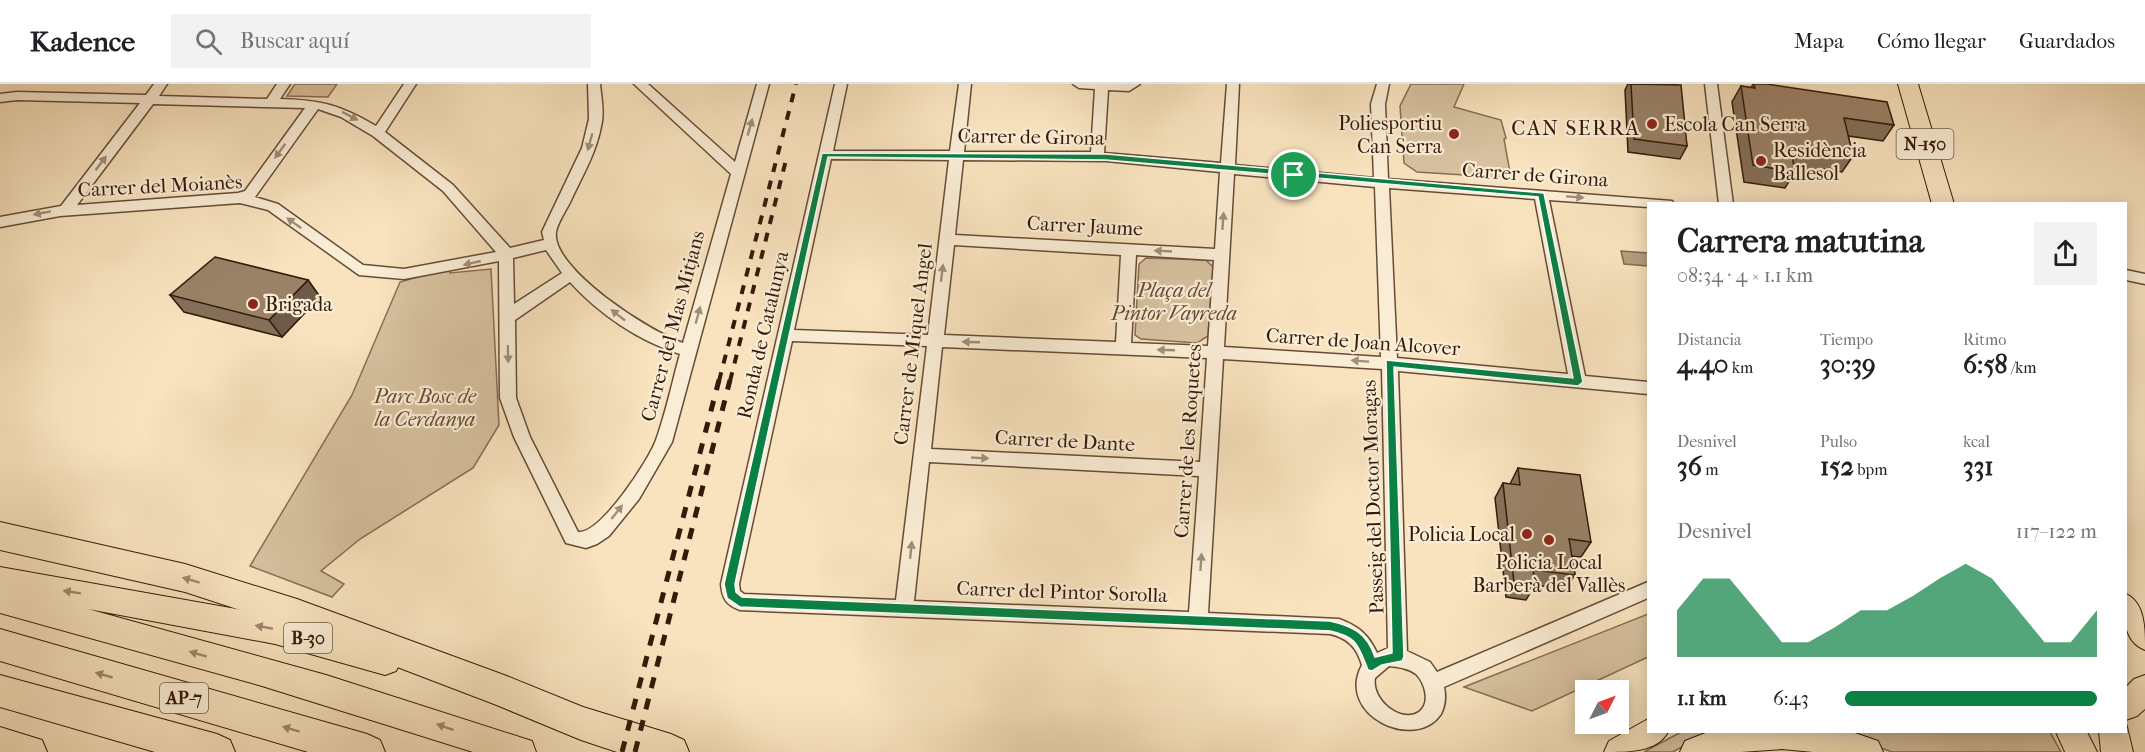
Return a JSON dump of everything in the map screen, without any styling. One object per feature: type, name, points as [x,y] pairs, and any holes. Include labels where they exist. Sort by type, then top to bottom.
[{"type":"highway","points":[[0,536],[185,578],[218,588],[359,637],[581,723]]},
{"type":"highway","name":"B-30","points":[[0,580],[274,630],[357,651],[502,702],[581,723],[671,752]]},
{"type":"highway","points":[[0,600],[130,634],[430,722],[520,752]]},
{"type":"highway","name":"AP-7","points":[[0,645],[368,752]]},
{"type":"highway","name":"AP-7","points":[[0,691],[217,752]]},
{"type":"highway","points":[[0,744],[29,752]]},
{"type":"main road","name":"N-150","points":[[1908,84],[1942,202]]},
{"type":"main road","points":[[2127,607],[2145,637]]},
{"type":"main road","points":[[2127,705],[2145,689]]},
{"type":"main road","points":[[1620,752],[1651,733]]},
{"type":"main road","points":[[1696,752],[1714,743],[1738,736],[1767,733],[1794,734],[1823,739],[1867,752]]},
{"type":"main road","points":[[2072,733],[2081,752]]},
{"type":"main road","points":[[2114,733],[2117,752]]},
{"type":"street","points":[[2,99],[18,84]]},
{"type":"street","points":[[66,210],[161,84]]},
{"type":"street","points":[[271,102],[284,84]]},
{"type":"street","points":[[378,133],[410,84]]},
{"type":"street","points":[[594,84],[596,119],[589,148],[549,232],[549,244],[572,273],[621,319],[676,349],[688,351]]},
{"type":"street","points":[[640,84],[737,172]]},
{"type":"street","name":"Carrer del Mas Mitjans","points":[[507,317],[508,398],[522,437],[572,538],[582,541],[595,537],[648,472],[664,442],[763,84]]},
{"type":"street","name":"Ronda de Catalunya","points":[[731,595],[730,584],[841,84]]},
{"type":"street","name":"Carrer de Miquel Angel","points":[[904,608],[965,84]]},
{"type":"street","points":[[1079,84],[1102,87],[1129,87],[1134,84]]},
{"type":"street","name":"Carrer de les Roquetes","points":[[1198,620],[1233,84]]},
{"type":"street","points":[[1376,84],[1378,104]]},
{"type":"street","name":"Passeig del Doctor Moragas","points":[[1383,84],[1378,104],[1380,183],[1389,363],[1398,657]]},
{"type":"street","points":[[1711,84],[1726,202]]},
{"type":"street","points":[[1096,157],[1102,87]]},
{"type":"street","points":[[2,99],[271,102],[315,104],[346,114],[378,133],[448,188],[506,254],[507,317]]},
{"type":"street","points":[[240,198],[250,194],[315,104]]},
{"type":"street","name":"Carrer de Girona","points":[[825,154],[1096,157],[1380,183],[1647,203]]},
{"type":"street","points":[[1541,195],[1578,382]]},
{"type":"street","name":"Carrer del Moianès","points":[[0,222],[66,210],[240,198],[273,207],[359,270],[404,274],[458,266],[549,244]]},
{"type":"street","name":"Carrer Jaume","points":[[946,240],[1221,255]]},
{"type":"street","points":[[1123,349],[1129,249]]},
{"type":"street","points":[[507,317],[572,273]]},
{"type":"street","points":[[2127,275],[2145,279]]},
{"type":"street","name":"Carrer de Joan Alcover","points":[[785,335],[1214,352],[1389,363],[1647,388]]},
{"type":"street","name":"Carrer de Dante","points":[[921,455],[1207,469]]},
{"type":"street","points":[[1434,682],[1647,590]]},
{"type":"street","name":"Carrer del Pintor Sorolla","points":[[731,595],[740,602],[1342,628],[1362,641],[1372,666]]},
{"type":"street","points":[[2127,606],[2145,616]]},
{"type":"street","points":[[1398,657],[1419,665],[1434,682],[1438,697],[1433,711],[1422,721],[1406,724],[1389,720],[1374,709],[1366,694],[1365,679],[1372,666],[1379,660],[1398,657]]},
{"type":"green space","points":[[295,84],[337,84],[328,97],[287,96]]},
{"type":"green space","name":"Poliesportiu Can Serra","points":[[1411,84],[1464,84],[1454,107],[1501,120],[1506,138],[1504,139],[1511,178],[1417,172],[1404,163],[1400,106]]},
{"type":"green space","name":"Plaça del Pintor Vayreda","points":[[1146,258],[1206,260],[1213,267],[1208,336],[1197,343],[1141,339],[1135,335],[1139,264]]},
{"type":"green space","name":"Parc Bosc de la Cerdanya","points":[[449,268],[450,273],[491,269],[499,425],[473,468],[360,539],[321,571],[344,584],[332,597],[250,566],[352,395],[400,282]]},
{"type":"green space","points":[[1647,614],[1647,657],[1599,680],[1575,680],[1575,691],[1532,711],[1464,687]]},
{"type":"green space","points":[[1679,733],[1706,733],[1673,752],[1644,752]]},
{"type":"green space","points":[[1840,733],[2051,733],[2061,752],[1892,752]]},
{"type":"shaded area","points":[[1621,251],[1647,253],[1647,266],[1624,264]]},
{"type":"building","name":"Escola Can Serra","points":[[1631,84],[1681,85],[1687,146],[1634,139]]},
{"type":"building","points":[[1754,84],[1887,102],[1894,125],[1844,118],[1853,156],[1830,153],[1831,156],[1791,150],[1795,172],[1753,165],[1741,86],[1755,88]]},
{"type":"building","points":[[215,257],[308,280],[269,320],[170,295]]},
{"type":"building","name":"Policia Local Barberà del Vallès","points":[[1518,468],[1580,475],[1591,542],[1569,539],[1575,575],[1533,570],[1535,585],[1514,583],[1503,483],[1520,485]]},
{"type":"railway","points":[[719,381],[796,84]]},
{"type":"railway","points":[[730,381],[786,160]]},
{"type":"railway","points":[[622,752],[719,380]]},
{"type":"railway","points":[[635,752],[730,380]]},
{"type":"place","name":"Escola Can Serra","points":[[1652,124]]},
{"type":"place","name":"Poliesportiu Can Serra","points":[[1454,134]]},
{"type":"place","name":"Residència Ballesol","points":[[1761,161]]},
{"type":"place","name":"Brigada","points":[[253,304]]},
{"type":"place","name":"Policia Local","points":[[1527,534]]},
{"type":"place","name":"Policia Local Barberà del Vallès","points":[[1549,540]]},
{"type":"district","name":"CAN SERRA","points":[[1576,128]]},
{"type":"route","points":[[825,154],[1106,157],[1147,159],[1294,175],[1541,195],[1578,382],[1389,363],[1398,657],[1379,660],[1372,666],[1366,648],[1358,637],[1348,630],[1330,626],[740,602],[731,595],[730,584],[825,154]]}]
